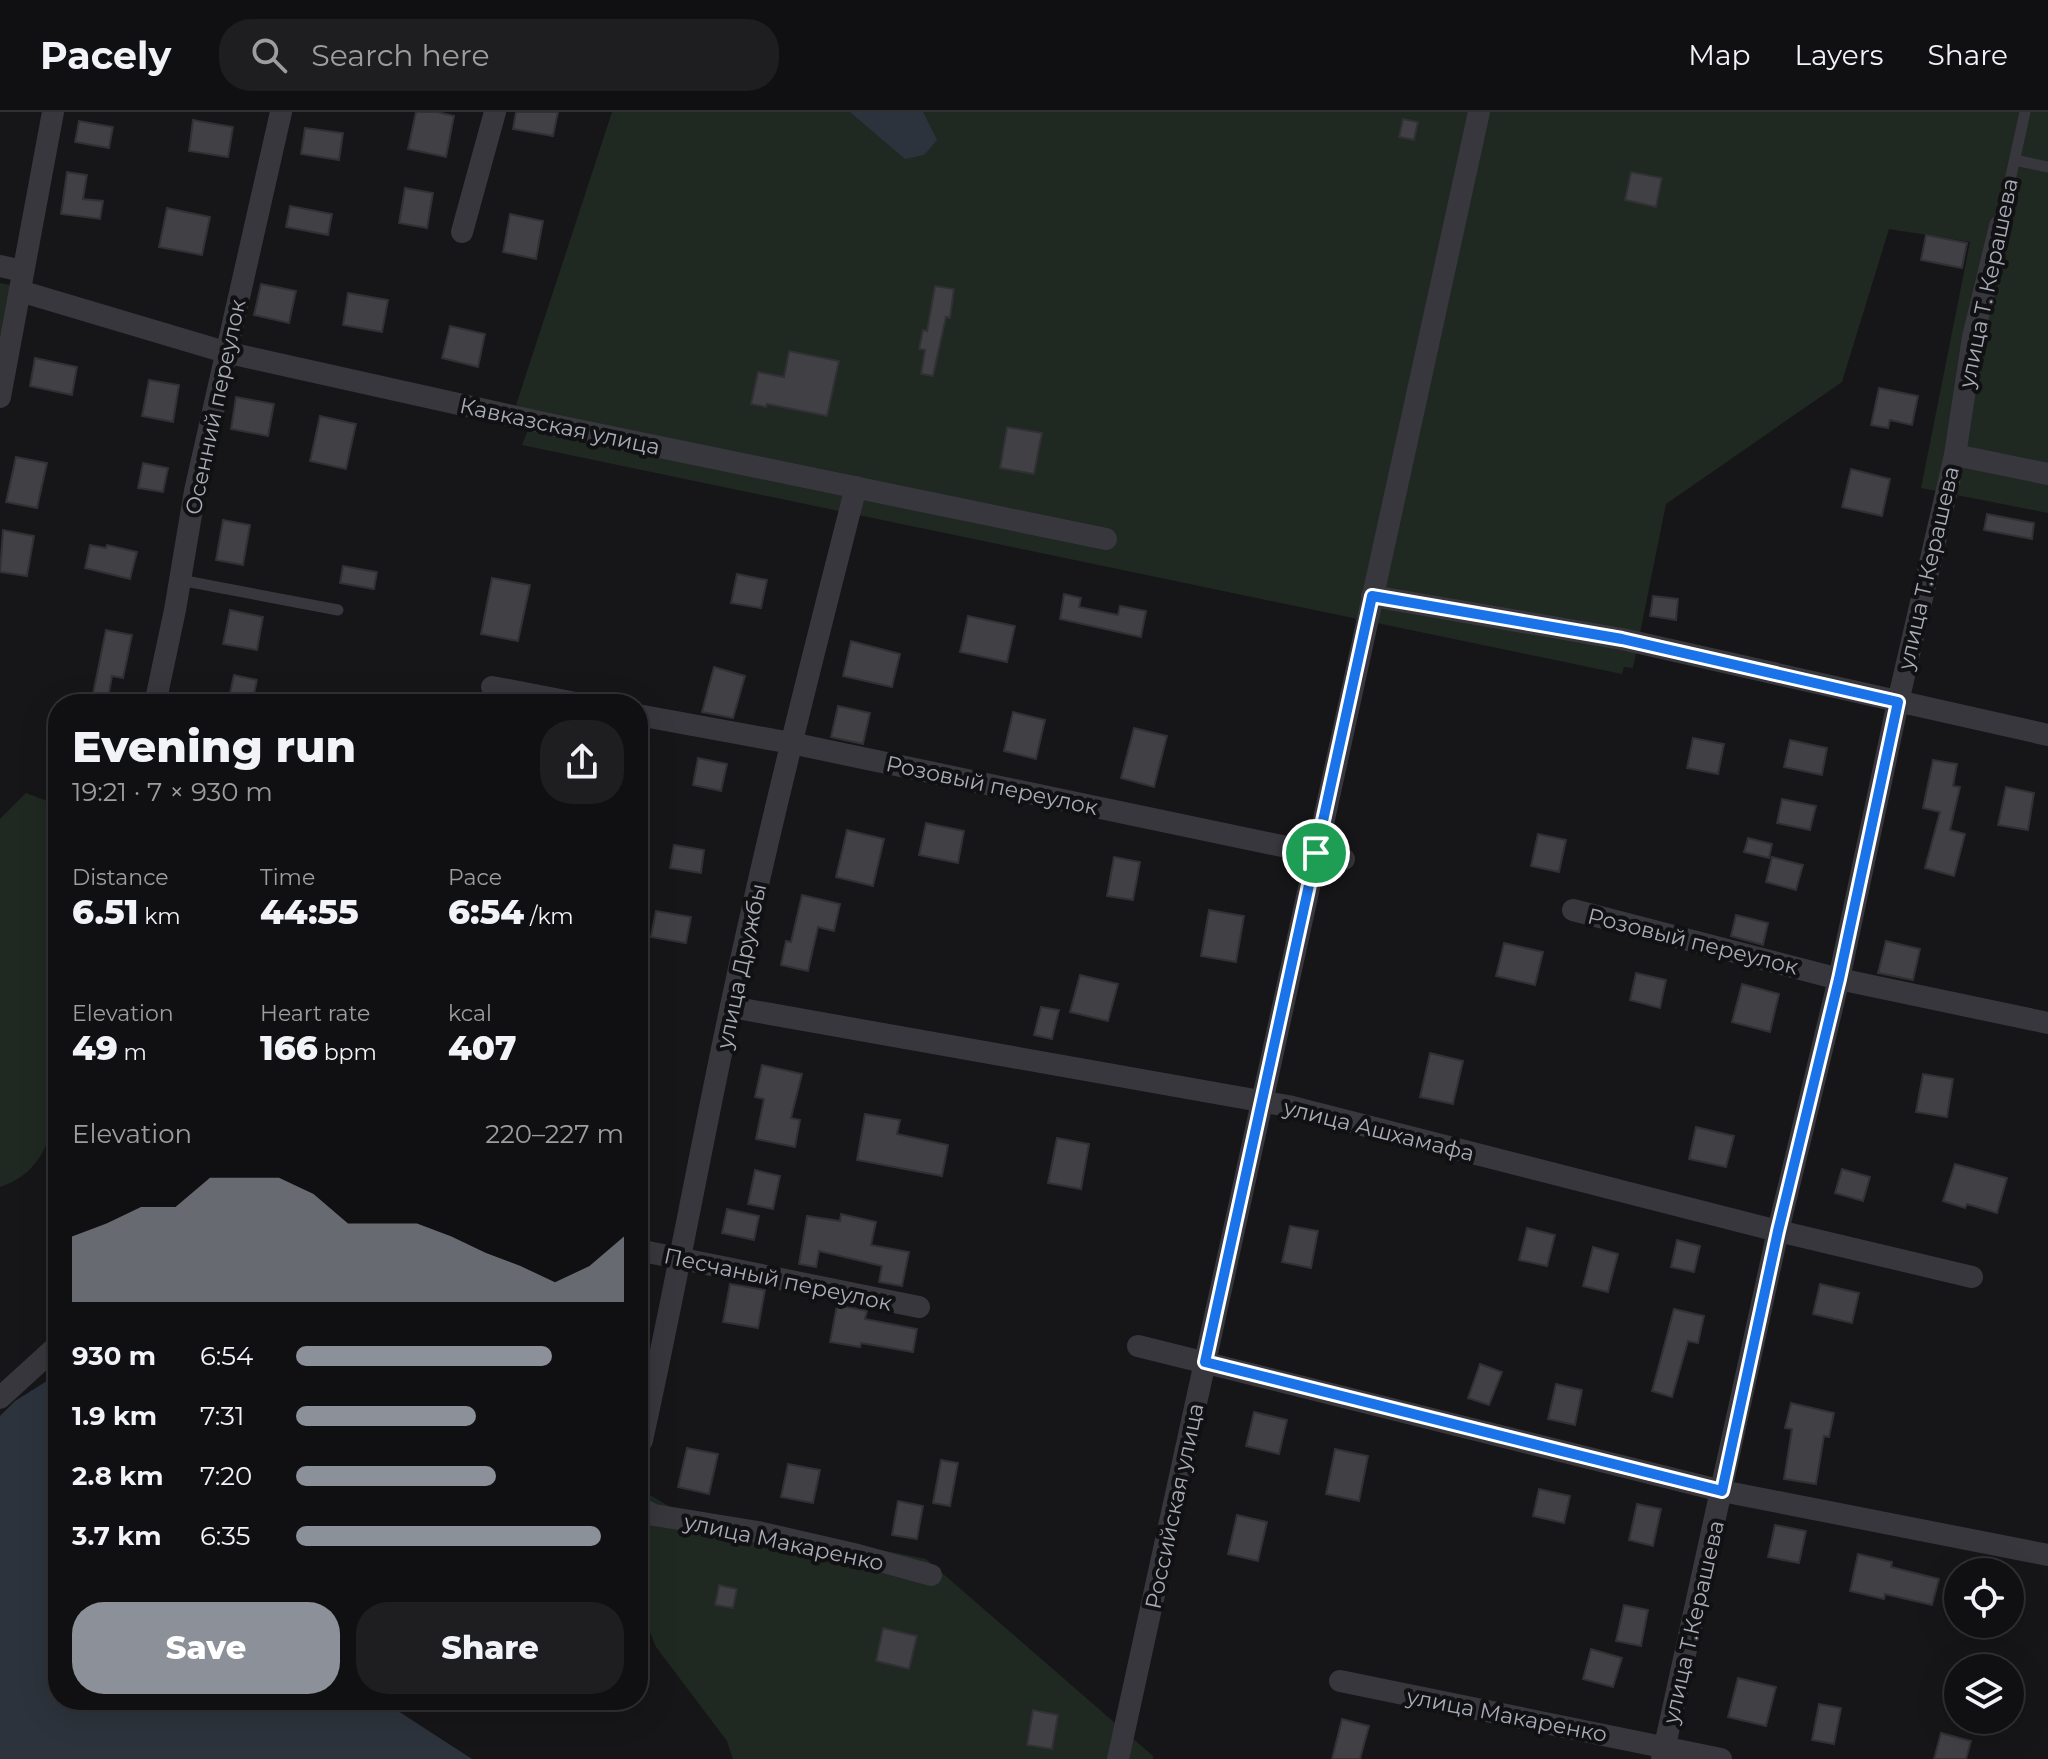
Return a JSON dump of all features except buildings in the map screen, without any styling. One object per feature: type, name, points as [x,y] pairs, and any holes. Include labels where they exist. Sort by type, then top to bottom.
[{"type":"street","points":[[0,397],[14,276],[53,112]]},
{"type":"street","name":"Осенний переулок","points":[[157,694],[195,491],[281,112]]},
{"type":"street","points":[[462,232],[495,112]]},
{"type":"street","name":"Российская улица","points":[[1118,1759],[1479,112]]},
{"type":"street","name":"улица Т. Керашева","points":[[1955,455],[1973,337],[2000,226]]},
{"type":"street","name":"Кавказcкая улица","points":[[14,276],[225,352],[553,425],[1106,539]]},
{"type":"street","points":[[1955,455],[2048,474]]},
{"type":"street","name":"улица Т.Керашева","points":[[1663,1753],[1955,455]]},
{"type":"street","name":"улица Дружбы","points":[[648,1413],[731,1007],[791,743],[856,487]]},
{"type":"street","points":[[1372,596],[1622,639],[2048,735]]},
{"type":"street","points":[[492,687],[529,694]]},
{"type":"street","name":"Розовый переулок","points":[[648,717],[791,743],[1344,859]]},
{"type":"street","name":"Розовый переулок","points":[[1573,910],[1839,979],[2048,1023]]},
{"type":"street","name":"улица Ашхамафа","points":[[731,1007],[1262,1101],[1972,1277]]},
{"type":"street","name":"Песчаный переулок","points":[[648,1252],[919,1307]]},
{"type":"street","points":[[1138,1346],[1722,1491],[2048,1555]]},
{"type":"street","points":[[0,1398],[48,1354]]},
{"type":"street","name":"улица Макаренко","points":[[648,1512],[758,1532],[931,1575]]},
{"type":"street","name":"улица Макаренко","points":[[1340,1681],[1663,1753],[1721,1759]]},
{"type":"lane","name":"улица Т. Керашева","points":[[2000,226],[2025,112]]},
{"type":"lane","points":[[2015,160],[2048,167]]},
{"type":"lane","points":[[180,580],[338,610]]},
{"type":"shaded area","points":[[612,112],[2048,112],[2048,513],[1921,488],[1970,242],[1889,229],[1842,382],[1666,504],[1633,668],[1624,667],[1622,674],[522,445],[535,412],[516,405]]},
{"type":"shaded area","points":[[850,112],[923,112],[937,140],[924,155],[905,159]]},
{"type":"shaded area","points":[[0,283],[10,285],[0,336]]},
{"type":"shaded area","points":[[26,793],[48,801],[48,1141],[30,1169],[0,1187],[0,819]]},
{"type":"shaded area","points":[[48,1380],[48,1710],[396,1710],[472,1759],[0,1759],[0,1416],[15,1401]]},
{"type":"shaded area","points":[[648,1494],[672,1508],[926,1559],[1153,1759],[733,1759],[727,1741],[656,1647],[648,1627]]},
{"type":"route","points":[[1372,596],[1622,639],[1898,702],[1839,979],[1778,1231],[1722,1491],[1205,1362],[1316,853],[1372,596]]}]
